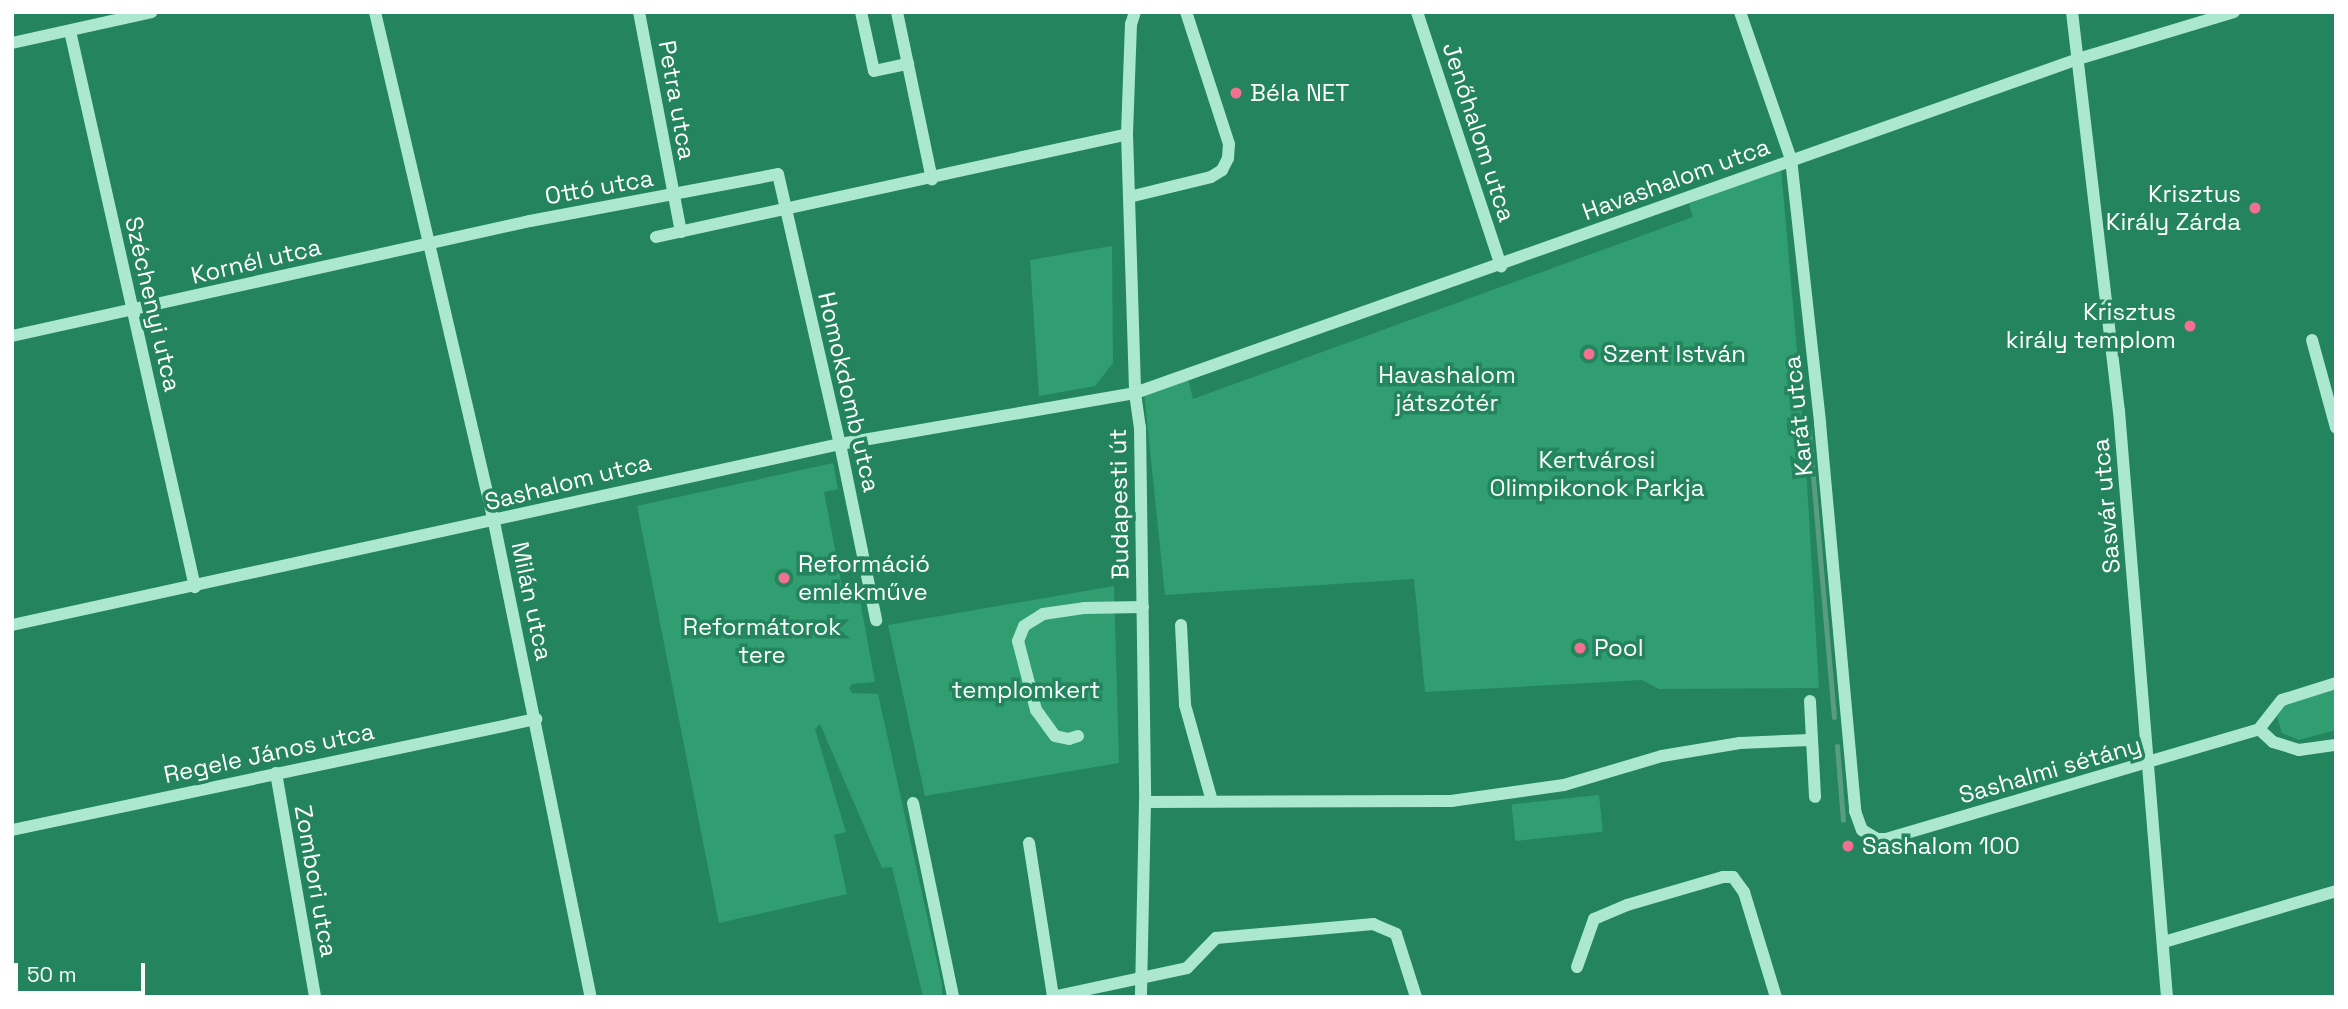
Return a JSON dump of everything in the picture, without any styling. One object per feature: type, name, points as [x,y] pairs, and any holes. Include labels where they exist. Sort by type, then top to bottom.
[{"type":"street","points":[[12,43],[152,12]]},
{"type":"street","name":"Milán utca","points":[[375,12],[494,522],[591,997]]},
{"type":"street","name":"Petra utca","points":[[639,12],[681,232]]},
{"type":"street","points":[[860,12],[873,71],[908,64]]},
{"type":"street","points":[[897,12],[932,179]]},
{"type":"street","name":"Budapesti út","points":[[1135,12],[1131,24],[1127,134],[1135,393],[1140,427],[1143,607],[1145,802],[1141,997]]},
{"type":"street","points":[[1129,197],[1211,177],[1222,170],[1228,159],[1229,144],[1186,12]]},
{"type":"street","name":"Jenőhalom utca","points":[[1417,12],[1501,266]]},
{"type":"street","name":"Karát utca","points":[[1740,12],[1791,159],[1820,423],[1858,823]]},
{"type":"street","name":"Sasvár utca","points":[[2072,12],[2119,411],[2167,997]]},
{"type":"street","name":"Havashalom utca","points":[[1135,393],[1501,266],[1791,159],[2078,59],[2234,12]]},
{"type":"street","name":"Széchenyi utca","points":[[70,31],[195,587]]},
{"type":"street","points":[[656,237],[786,211],[1127,134]]},
{"type":"street","name":"Ottó utca","points":[[427,244],[778,174]]},
{"type":"street","name":"Homokdomb utca","points":[[778,174],[840,444],[876,621]]},
{"type":"street","name":"Kornél utca","points":[[12,336],[427,244]]},
{"type":"street","points":[[2312,340],[2336,428]]},
{"type":"street","name":"Sashalom utca","points":[[12,625],[494,522],[636,486],[840,444],[1135,393]]},
{"type":"street","points":[[1078,736],[1069,739],[1055,736],[1036,710],[1018,641],[1024,626],[1043,614],[1084,608],[1143,607]]},
{"type":"street","points":[[1181,625],[1185,705],[1212,801]]},
{"type":"street","points":[[2336,683],[2282,699],[2259,729],[2273,742],[2299,750],[2336,745]]},
{"type":"street","points":[[1810,701],[1815,797]]},
{"type":"street","name":"Regele János utca","points":[[12,830],[536,719]]},
{"type":"street","name":"Sashalmi sétány","points":[[1858,823],[1868,835],[1886,839],[2259,729]]},
{"type":"street","points":[[1145,802],[1451,801],[1564,785],[1662,756],[1740,743],[1811,740]]},
{"type":"street","name":"Zombori utca","points":[[276,773],[315,997]]},
{"type":"street","points":[[913,803],[953,997]]},
{"type":"street","points":[[1029,843],[1053,997],[1186,968],[1216,938],[1373,924],[1396,934],[1416,997]]},
{"type":"street","points":[[1577,967],[1594,919],[1627,905],[1723,877],[1733,877],[1744,892],[1776,997]]},
{"type":"street","points":[[2164,942],[2336,891]]},
{"type":"green space","name":"Kertvárosi Olimpikonok Parkja","points":[[1781,168],[1804,432],[1819,688],[1659,689],[1642,680],[1425,692],[1414,579],[1165,595],[1144,392],[1188,379],[1193,399],[1693,217],[1689,204]]},
{"type":"green space","points":[[1112,246],[1113,363],[1095,386],[1039,396],[1030,260]]},
{"type":"green space","name":"Reformátorok tere","points":[[833,463],[838,489],[824,492],[842,586],[857,584],[875,682],[852,684],[849,688],[852,693],[878,694],[942,984],[942,997],[923,997],[892,867],[882,868],[820,724],[815,729],[846,832],[834,835],[847,894],[719,923],[637,506]]},
{"type":"green space","name":"templomkert","points":[[1114,586],[1119,763],[925,796],[888,625]]},
{"type":"green space","points":[[2336,689],[2336,730],[2299,740],[2282,733],[2277,717],[2286,704]]},
{"type":"green space","points":[[1599,795],[1603,832],[1515,841],[1511,804]]},
{"type":"waterway","points":[[1809,431],[1834,717]]},
{"type":"waterway","points":[[1837,746],[1843,820]]},
{"type":"place","name":"Béla NET","points":[[1236,93]]},
{"type":"place","name":"Krisztus Király Zárda","points":[[2255,208]]},
{"type":"place","name":"Krisztus király templom","points":[[2190,326]]},
{"type":"place","name":"Szent István","points":[[1589,354]]},
{"type":"place","name":"Reformáció emlékműve","points":[[784,578]]},
{"type":"place","name":"Pool","points":[[1580,648]]},
{"type":"place","name":"Sashalom 100","points":[[1848,846]]},
{"type":"park label","name":"Havashalom játszótér","points":[[1447,389]]}]
